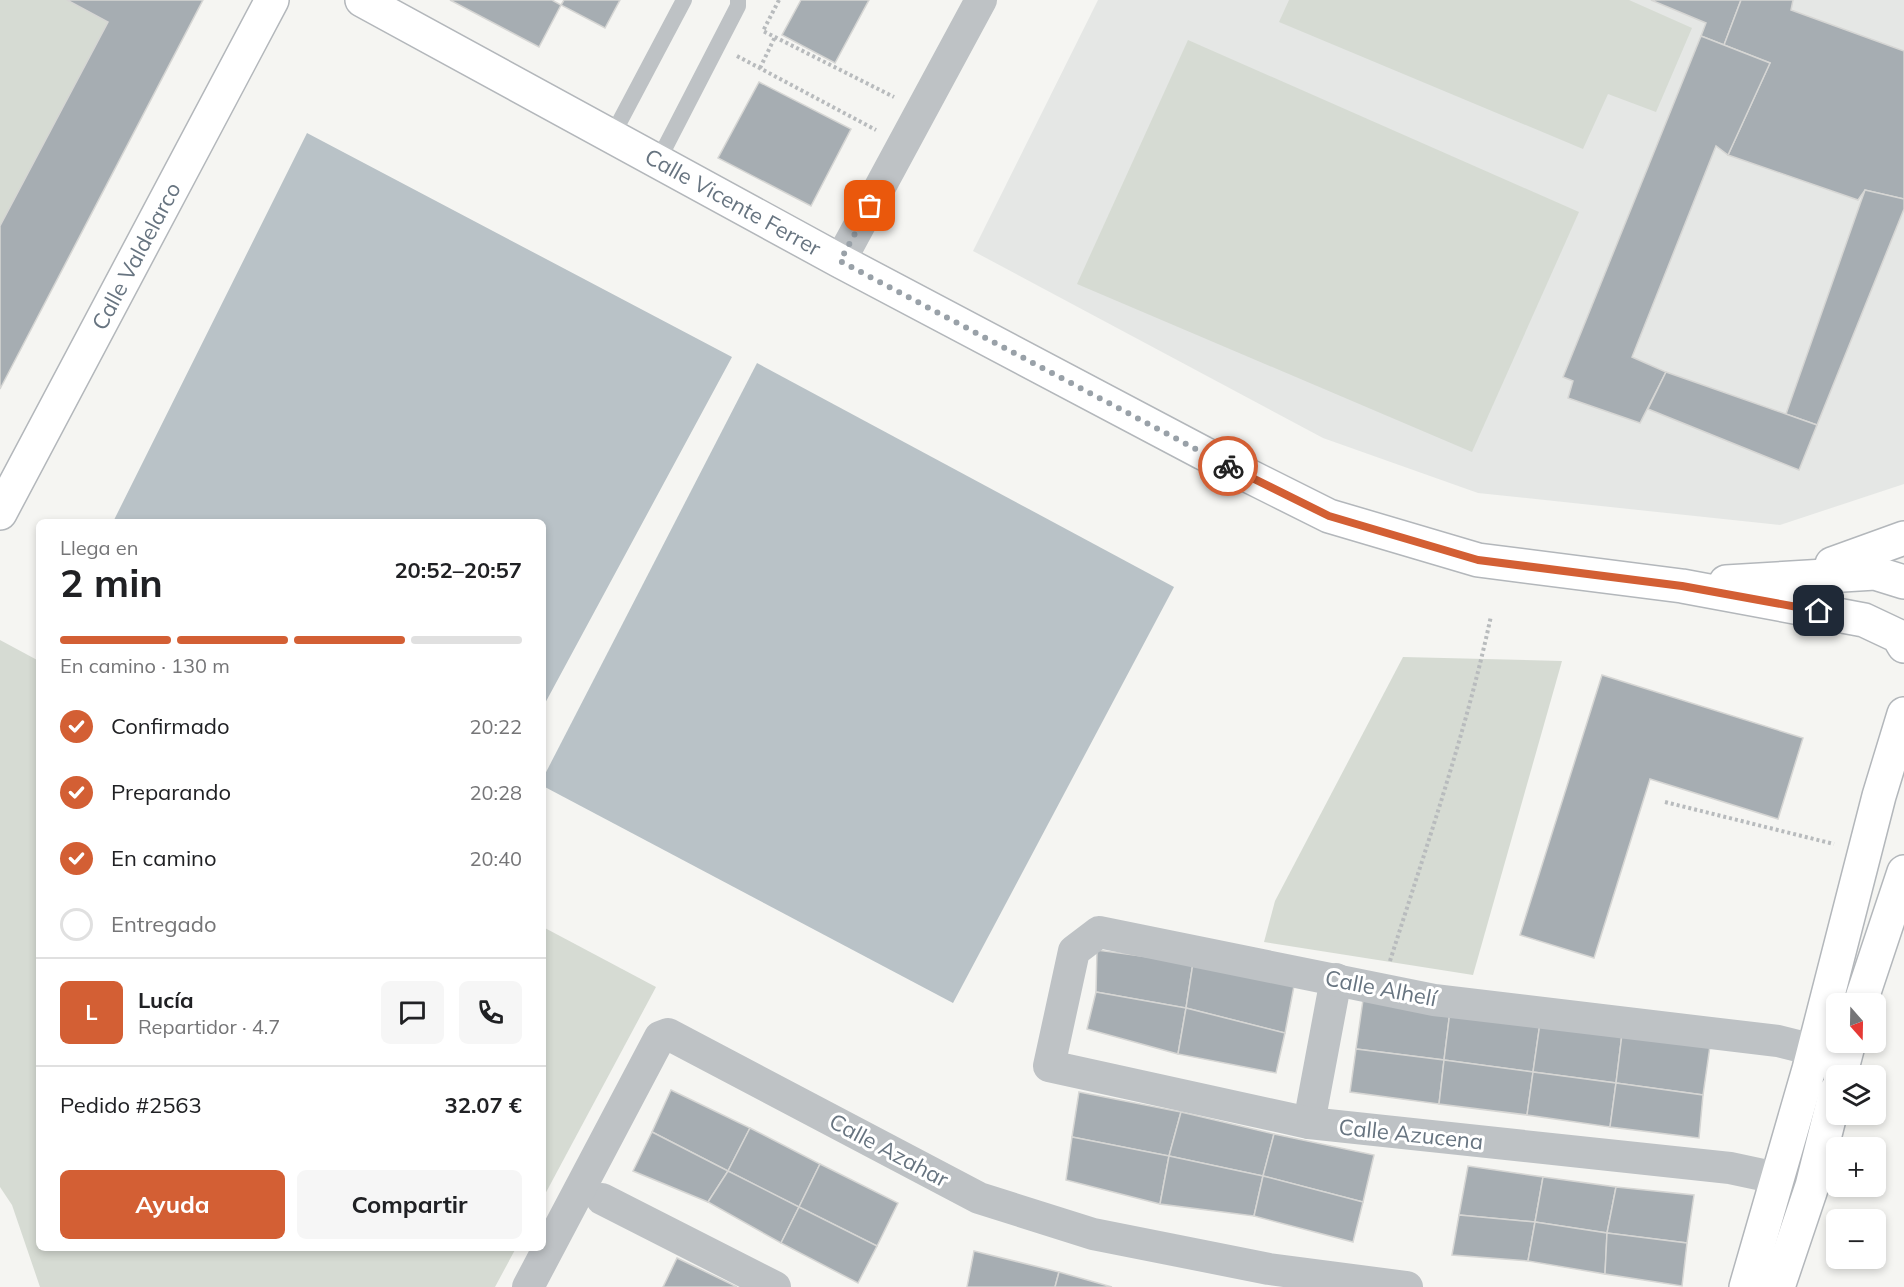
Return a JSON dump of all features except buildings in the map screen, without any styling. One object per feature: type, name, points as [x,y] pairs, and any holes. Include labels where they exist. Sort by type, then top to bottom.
[{"type":"street","name":"Calle Valdelarco","points":[[0,513],[272,0]]},
{"type":"street","name":"Calle Vicente Ferrer","points":[[362,0],[840,261],[1203,453],[1329,516],[1478,560],[1682,586],[1864,620],[1898,636],[1904,646]]},
{"type":"street","points":[[840,261],[981,0]]},
{"type":"street","name":"Calle Vicente Ferrer","points":[[1794,577],[1904,538]]},
{"type":"street","name":"Calle Vicente Ferrer","points":[[1682,586],[1875,573],[1904,582]]},
{"type":"street","name":"Calle Vicente Ferrer","points":[[1864,620],[1904,616]]},
{"type":"street","points":[[1746,1287],[1814,1050],[1879,796],[1904,714]]},
{"type":"street","points":[[1864,993],[1904,872]]},
{"type":"street","name":"Calle Alhelí","points":[[1049,1066],[1074,951],[1099,932],[1434,1000],[1778,1041],[1814,1050]]},
{"type":"street","points":[[1309,1123],[1336,980]]},
{"type":"street","name":"Calle Azahar","points":[[528,1287],[660,1037],[668,1034],[979,1198],[1093,1234],[1269,1269],[1407,1287]]},
{"type":"street","name":"Calle Azucena","points":[[1049,1066],[1309,1123],[1730,1168],[1777,1178]]},
{"type":"street","points":[[1778,1287],[1812,1186],[1827,1125]]},
{"type":"street","points":[[602,1199],[775,1287]]},
{"type":"lane","points":[[612,136],[684,0]]},
{"type":"lane","points":[[657,161],[718,46],[738,6],[738,0]]},
{"type":"path","points":[[779,0],[763,31],[921,110]]},
{"type":"path","points":[[760,68],[775,38]]},
{"type":"path","points":[[718,46],[903,145]]},
{"type":"path","points":[[1381,989],[1443,794],[1484,650],[1491,616]]},
{"type":"path","points":[[1665,802],[1838,844]]},
{"type":"shaded area","points":[[0,0],[67,0],[108,22],[0,226]]},
{"type":"shaded area","points":[[1098,0],[1904,0],[1904,484],[1780,525],[1478,493],[1323,438],[973,251]]},
{"type":"shaded area","points":[[1289,0],[1629,0],[1692,28],[1656,112],[1608,94],[1583,149],[1279,22]]},
{"type":"shaded area","points":[[1188,40],[1579,212],[1472,452],[1077,284]]},
{"type":"shaded area","points":[[307,133],[732,357],[546,701],[546,519],[114,519]]},
{"type":"shaded area","points":[[757,363],[1174,587],[953,1003],[546,788],[546,772]]},
{"type":"shaded area","points":[[0,640],[36,659],[36,1251],[514,1251],[495,1287],[40,1287],[12,1205],[0,1187]]},
{"type":"shaded area","points":[[1403,657],[1562,661],[1473,975],[1264,942],[1275,901]]},
{"type":"shaded area","points":[[546,929],[656,987],[546,1192]]},
{"type":"way so far","points":[[870,206],[840,261],[1228,466]]},
{"type":"route","points":[[1228,466],[1329,516],[1478,560],[1682,586],[1819,611]]}]
